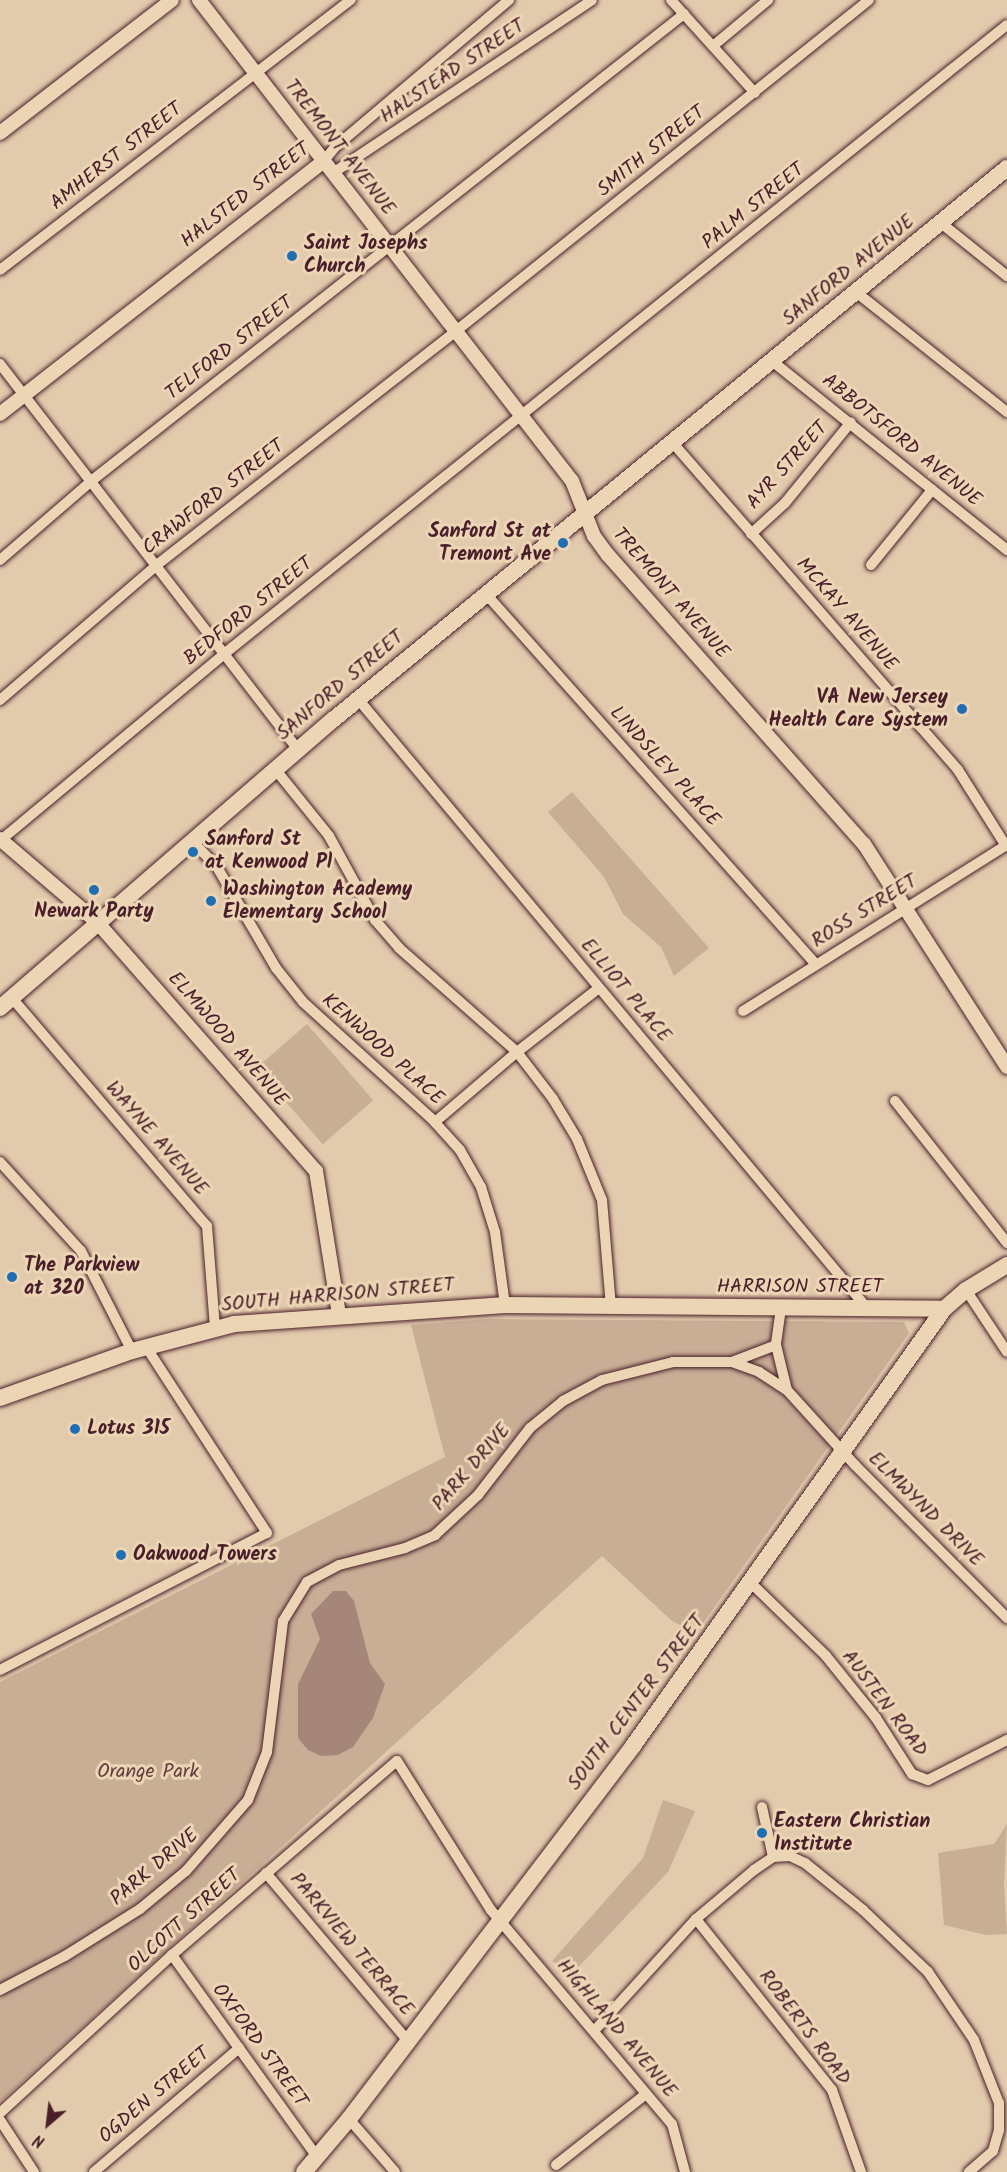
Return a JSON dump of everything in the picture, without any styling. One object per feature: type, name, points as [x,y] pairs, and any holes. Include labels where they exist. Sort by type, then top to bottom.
[{"type":"main road","name":"SANFORD AVENUE","points":[[717,406],[1007,168]]},
{"type":"main road","name":"SANFORD STREET","points":[[6,1003],[298,749],[717,406]]},
{"type":"main road","name":"SOUTH CENTER STREET","points":[[304,2172],[349,2119],[751,1583],[944,1309],[966,1290],[1007,1265]]},
{"type":"main road","name":"SOUTH HARRISON STREET","points":[[0,1398],[139,1349],[215,1327],[339,1315],[505,1305],[655,1307]]},
{"type":"main road","name":"HARRISON STREET","points":[[655,1307],[944,1309]]},
{"type":"street","points":[[0,133],[172,0]]},
{"type":"street","name":"TREMONT AVENUE","points":[[199,0],[572,481],[584,514],[608,555],[864,844],[906,906],[1007,1067]]},
{"type":"street","name":"AMHERST STREET","points":[[0,270],[351,0]]},
{"type":"street","name":"HALSTED STREET","points":[[0,414],[324,161],[334,147],[509,0]]},
{"type":"street","name":"HALSTEAD STREET","points":[[333,173],[592,0]]},
{"type":"street","points":[[672,0],[755,93]]},
{"type":"street","points":[[713,46],[768,0]]},
{"type":"street","name":"SMITH STREET","points":[[456,331],[869,0]]},
{"type":"street","name":"TELFORD STREET","points":[[0,560],[92,480],[684,14]]},
{"type":"street","name":"PALM STREET","points":[[522,416],[1007,25]]},
{"type":"street","points":[[941,223],[1007,276]]},
{"type":"street","points":[[856,292],[1007,412]]},
{"type":"street","name":"CRAWFORD STREET","points":[[0,700],[158,564],[456,331]]},
{"type":"street","name":"ABBOTSFORD AVENUE","points":[[772,361],[851,422],[1007,550]]},
{"type":"street","points":[[0,364],[158,564],[298,749]]},
{"type":"street","name":"BEDFORD STREET","points":[[0,839],[224,654],[522,416]]},
{"type":"street","name":"AYR STREET","points":[[751,534],[785,503],[851,422]]},
{"type":"street","name":"MCKAY AVENUE","points":[[672,442],[958,770],[1006,846]]},
{"type":"street","points":[[871,565],[932,490]]},
{"type":"street","name":"LINDSLEY PLACE","points":[[486,594],[816,964]]},
{"type":"street","name":"ELLIOT PLACE","points":[[358,699],[866,1307]]},
{"type":"street","points":[[275,769],[329,836],[381,927],[399,948],[517,1052],[554,1099],[577,1138],[602,1200],[611,1307]]},
{"type":"street","name":"ELMWOOD AVENUE","points":[[0,839],[97,922],[316,1171],[339,1315]]},
{"type":"street","name":"KENWOOD PLACE","points":[[192,841],[217,867],[276,968],[303,1002],[435,1122],[460,1150],[481,1186],[495,1232],[505,1305]]},
{"type":"street","name":"ROSS STREET","points":[[743,1011],[906,906],[1006,846]]},
{"type":"street","points":[[435,1122],[517,1052],[599,988]]},
{"type":"street","name":"WAYNE AVENUE","points":[[6,1003],[207,1226],[215,1327]]},
{"type":"street","points":[[895,1101],[1007,1243]]},
{"type":"street","points":[[0,1162],[81,1251],[139,1349],[267,1533],[0,1670]]},
{"type":"street","points":[[966,1290],[1007,1352]]},
{"type":"street","points":[[781,1308],[776,1345],[787,1390]]},
{"type":"street","points":[[732,1362],[776,1345]]},
{"type":"street","name":"PARK DRIVE","points":[[0,1990],[65,1956],[140,1909],[186,1871],[248,1800],[267,1752],[283,1621],[307,1582],[339,1565],[405,1548],[435,1535],[478,1495],[530,1428],[562,1401],[602,1380],[639,1368],[673,1362],[732,1362],[759,1372],[787,1390],[844,1453]]},
{"type":"street","name":"ELMWYND DRIVE","points":[[844,1453],[1007,1618]]},
{"type":"street","name":"AUSTEN ROAD","points":[[751,1583],[826,1656],[876,1718],[912,1773],[928,1780],[1007,1740]]},
{"type":"street","name":"HIGHLAND AVENUE","points":[[397,1761],[500,1920],[672,2124],[685,2172]]},
{"type":"street","name":"OLCOTT STREET","points":[[0,2113],[172,1955],[397,1761]]},
{"type":"street","points":[[762,1807],[773,1857]]},
{"type":"street","points":[[594,2031],[696,1919],[773,1857],[790,1856],[805,1863],[863,1910],[928,1972],[974,2040],[999,2103],[999,2130],[993,2151],[969,2172]]},
{"type":"street","name":"PARKVIEW TERRACE","points":[[266,1873],[408,2041]]},
{"type":"street","name":"ROBERTS ROAD","points":[[696,1919],[832,2090],[861,2172]]},
{"type":"street","name":"OXFORD STREET","points":[[172,1955],[317,2157]]},
{"type":"street","name":"OGDEN STREET","points":[[94,2172],[239,2048]]},
{"type":"street","points":[[556,2165],[646,2094]]},
{"type":"street","points":[[349,2119],[395,2172]]},
{"type":"street","points":[[0,2120],[34,2172]]},
{"type":"green space","points":[[572,792],[709,948],[674,976],[661,947],[623,914],[604,877],[548,812]]},
{"type":"green space","points":[[307,1024],[373,1100],[323,1144],[256,1068]]},
{"type":"green space","name":"Orange Park","points":[[487,1319],[904,1322],[909,1333],[696,1633],[672,1621],[602,1556],[0,2102],[0,1682],[445,1457],[411,1325]]},
{"type":"green space","points":[[663,1800],[695,1811],[668,1872],[571,1975],[552,1961],[643,1858]]},
{"type":"green space","points":[[1007,1824],[1004,1885],[1007,1934],[986,1935],[944,1925],[938,1853],[994,1844]]},
{"type":"shaded area","points":[[333,1591],[346,1591],[354,1601],[370,1663],[385,1684],[373,1718],[353,1747],[338,1755],[321,1756],[308,1750],[298,1738],[298,1684],[320,1639],[311,1614]]},
{"type":"place","name":"Saint Josephs Church","points":[[292,256]]},
{"type":"place","name":"Sanford St at Tremont Ave","points":[[563,543]]},
{"type":"place","name":"VA New Jersey Health Care System","points":[[962,709]]},
{"type":"place","name":"Sanford St at Kenwood Pl","points":[[193,852]]},
{"type":"place","name":"Newark Party","points":[[94,890]]},
{"type":"place","name":"Washington Academy Elementary School","points":[[211,901]]},
{"type":"place","name":"The Parkview at 320","points":[[12,1277]]},
{"type":"place","name":"Lotus 315","points":[[75,1429]]},
{"type":"place","name":"Oakwood Towers","points":[[121,1555]]},
{"type":"place","name":"Eastern Christian Institute","points":[[762,1833]]}]
